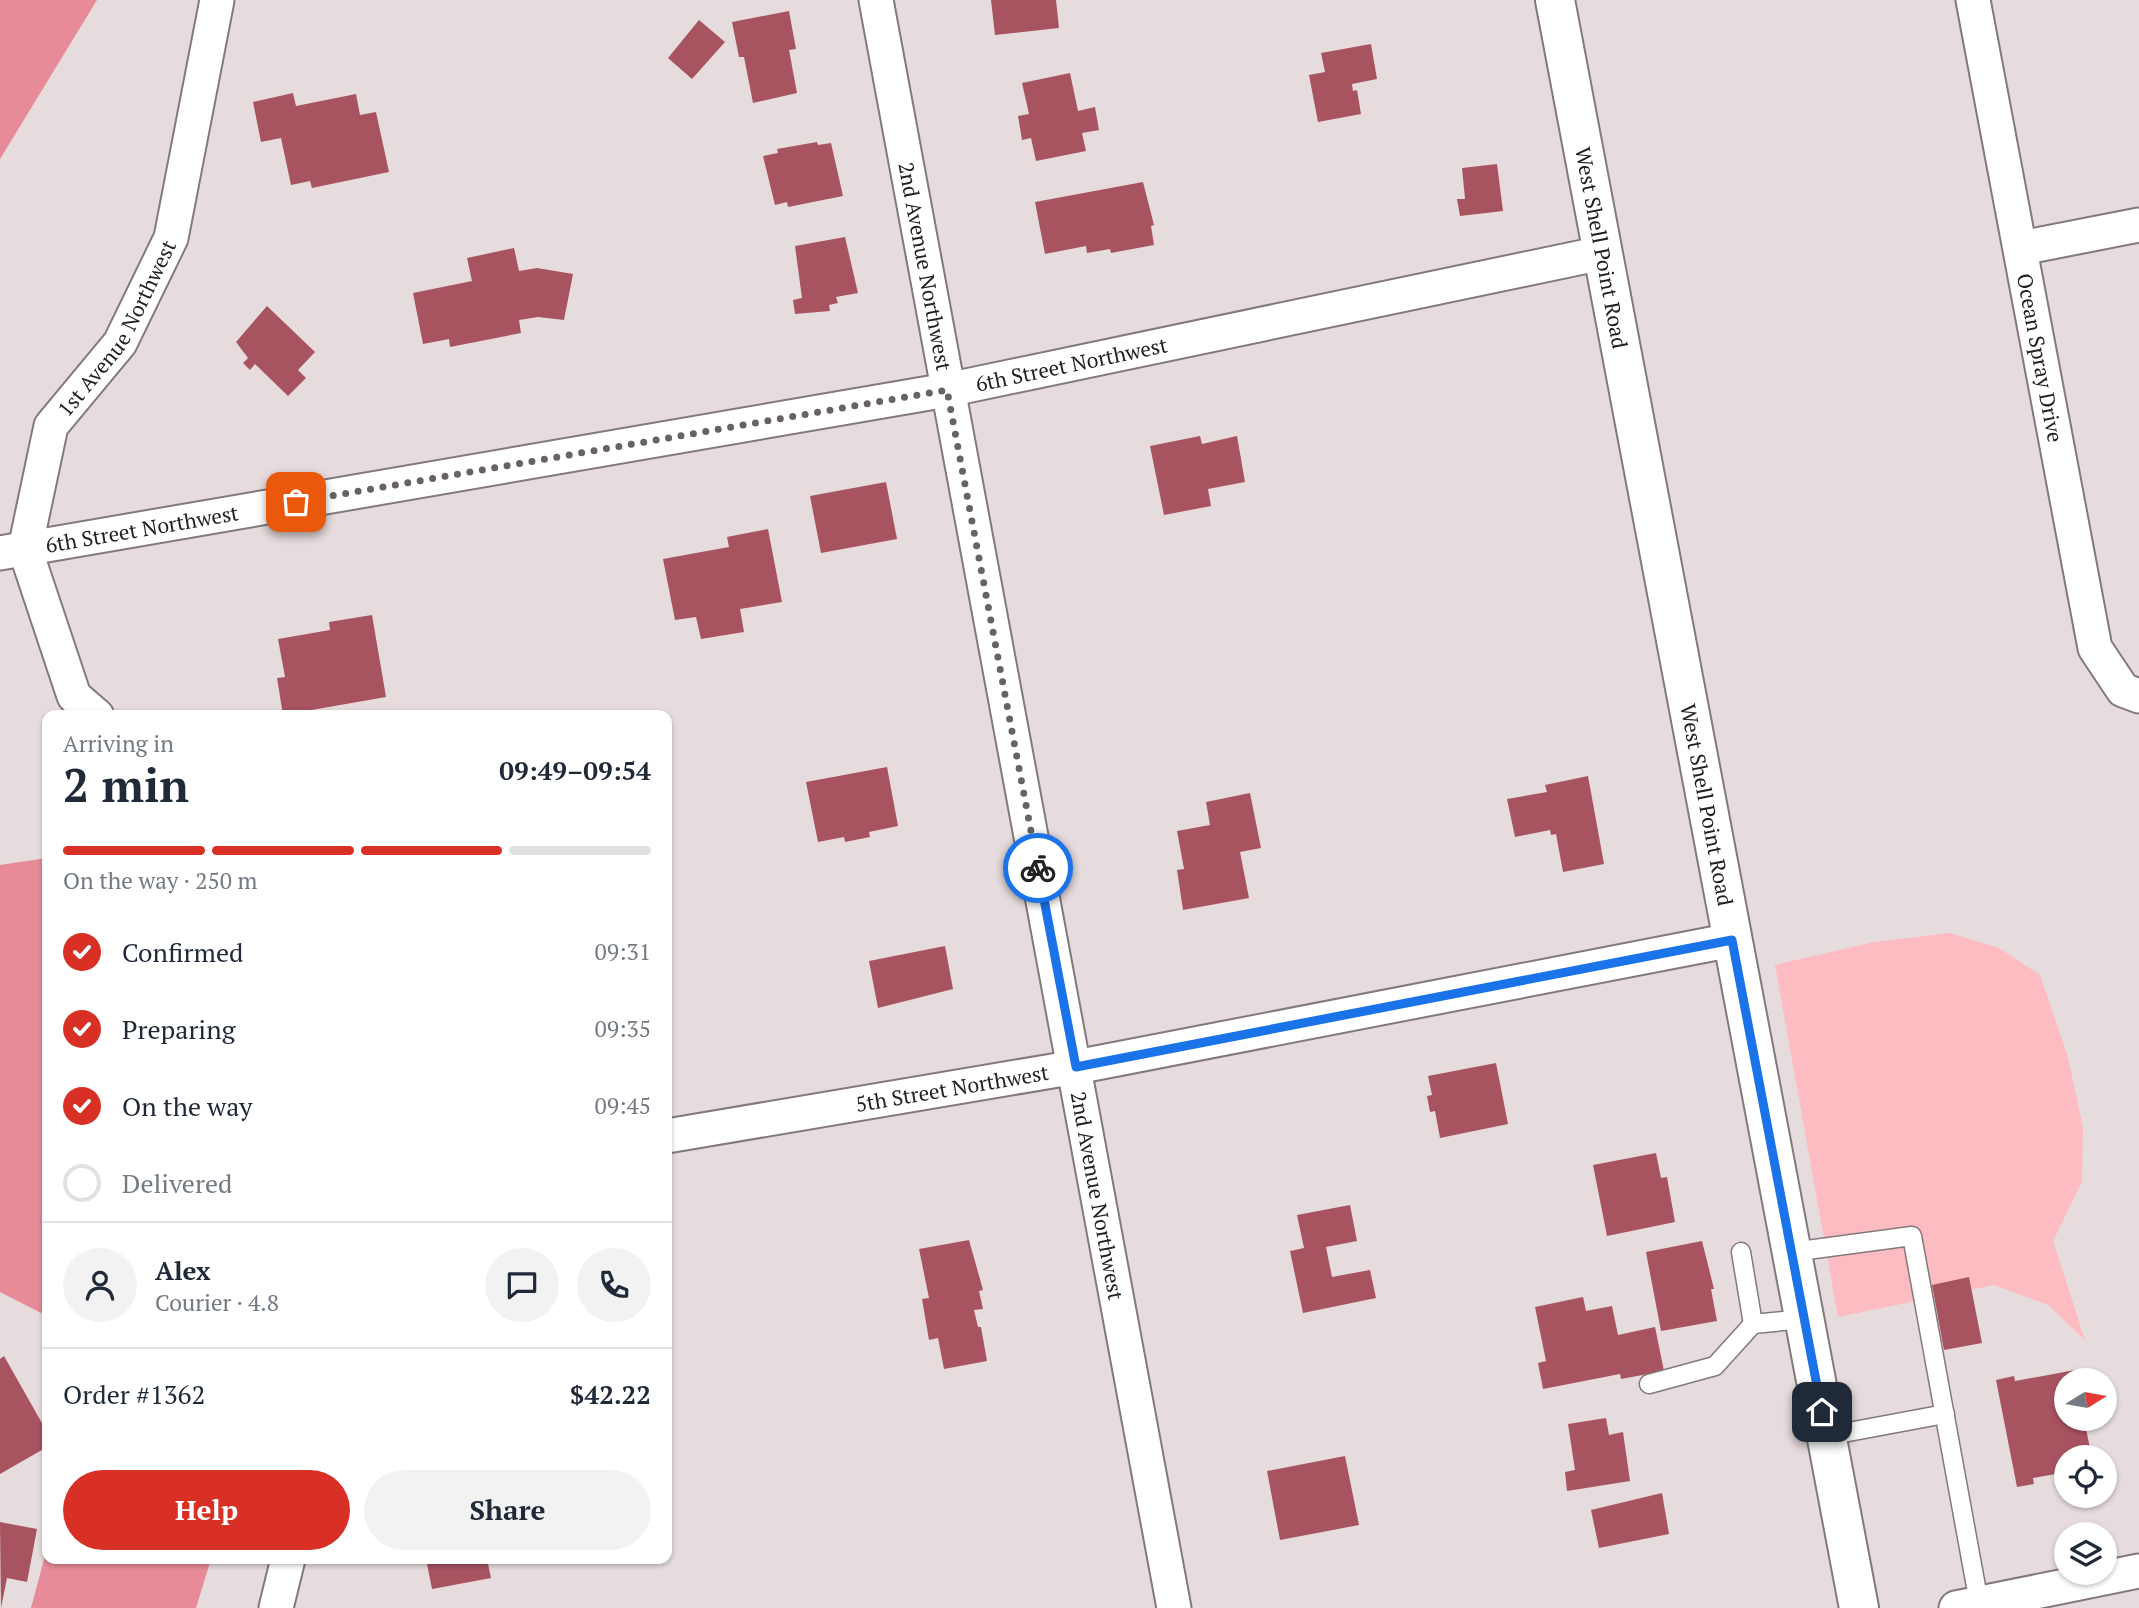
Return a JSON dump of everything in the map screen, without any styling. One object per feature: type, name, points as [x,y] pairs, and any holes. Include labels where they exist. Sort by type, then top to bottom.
[{"type":"street","name":"1st Avenue Northwest","points":[[12,551],[51,426],[120,343],[172,237],[216,0]]},
{"type":"street","name":"2nd Avenue Northwest","points":[[876,0],[1076,1067],[1174,1608]]},
{"type":"street","name":"West Shell Point Road","points":[[1555,0],[1859,1608]]},
{"type":"street","name":"Ocean Spray Drive","points":[[1973,0],[2095,648],[2123,690],[2139,696]]},
{"type":"street","points":[[2021,248],[2139,225]]},
{"type":"street","name":"6th Street Northwest","points":[[12,551],[947,390],[1602,253]]},
{"type":"street","points":[[12,551],[74,696],[90,710]]},
{"type":"street","name":"5th Street Northwest","points":[[672,1135],[1076,1067],[1732,940]]},
{"type":"street","points":[[276,1608],[287,1564]]},
{"type":"street","points":[[1967,1606],[2139,1572]]},
{"type":"lane","points":[[1791,1252],[1912,1236],[1945,1414],[1967,1606]]},
{"type":"lane","points":[[1741,1252],[1753,1324]]},
{"type":"lane","points":[[1650,1384],[1715,1366],[1753,1324],[1804,1319]]},
{"type":"lane","points":[[1827,1436],[1945,1414]]},
{"type":"shaded area","points":[[0,0],[97,0],[0,159]]},
{"type":"shaded area","points":[[42,859],[42,1313],[0,1292],[0,865]]},
{"type":"shaded area","points":[[1950,933],[1999,948],[2040,975],[2068,1057],[2083,1128],[2082,1182],[2053,1241],[2085,1340],[2048,1305],[1994,1285],[1838,1317],[1775,965],[1874,942]]},
{"type":"shaded area","points":[[43,1564],[209,1564],[196,1608],[31,1608]]},
{"type":"building","points":[[991,0],[1056,0],[1059,28],[995,35]]},
{"type":"building","points":[[789,11],[796,49],[789,50],[797,93],[753,103],[744,57],[739,57],[732,22]]},
{"type":"building","points":[[699,20],[725,42],[692,79],[668,58]]},
{"type":"building","points":[[1371,44],[1377,79],[1352,84],[1353,91],[1357,90],[1361,114],[1318,122],[1309,75],[1325,72],[1321,53]]},
{"type":"building","points":[[1070,73],[1078,111],[1095,107],[1099,130],[1082,133],[1086,151],[1036,161],[1031,138],[1022,140],[1018,116],[1029,114],[1022,83]]},
{"type":"building","points":[[293,93],[296,106],[356,94],[360,115],[376,112],[389,172],[312,188],[310,181],[291,185],[281,138],[261,142],[253,102]]},
{"type":"building","points":[[817,142],[818,145],[831,143],[843,196],[788,207],[787,202],[775,205],[763,156],[778,153],[777,149]]},
{"type":"building","points":[[1497,164],[1503,211],[1460,216],[1457,199],[1465,199],[1462,168]]},
{"type":"building","points":[[1143,182],[1154,225],[1151,226],[1154,245],[1111,253],[1110,249],[1087,253],[1086,246],[1045,254],[1035,202]]},
{"type":"building","points":[[845,237],[858,293],[836,297],[838,303],[829,305],[830,311],[795,314],[793,300],[802,298],[795,246]]},
{"type":"building","points":[[514,248],[519,271],[537,268],[573,274],[564,320],[538,317],[519,320],[521,333],[450,347],[449,339],[423,344],[413,293],[472,281],[467,258]]},
{"type":"building","points":[[267,306],[315,352],[298,370],[306,378],[288,396],[255,364],[250,370],[243,363],[248,358],[236,342]]},
{"type":"building","points":[[1200,436],[1202,444],[1237,436],[1245,482],[1208,489],[1211,506],[1164,515],[1150,446]]},
{"type":"building","points":[[886,482],[897,539],[821,553],[810,496]]},
{"type":"building","points":[[768,529],[782,602],[740,609],[744,632],[701,639],[696,617],[675,620],[663,559],[729,547],[727,537]]},
{"type":"building","points":[[372,615],[386,697],[312,710],[282,710],[277,678],[285,677],[278,639],[330,630],[329,622]]},
{"type":"building","points":[[887,767],[898,826],[869,832],[870,837],[845,842],[844,837],[818,842],[806,782]]},
{"type":"building","points":[[1588,776],[1604,864],[1563,872],[1556,834],[1551,835],[1550,830],[1515,837],[1507,799],[1547,792],[1545,785]]},
{"type":"building","points":[[1250,793],[1261,848],[1240,852],[1249,898],[1183,910],[1177,870],[1184,869],[1177,831],[1210,825],[1206,802]]},
{"type":"building","points":[[945,946],[953,989],[878,1008],[869,961]]},
{"type":"building","points":[[1496,1063],[1508,1124],[1440,1138],[1435,1111],[1430,1112],[1427,1096],[1432,1095],[1428,1076]]},
{"type":"building","points":[[1656,1153],[1661,1178],[1667,1177],[1675,1222],[1607,1236],[1593,1165]]},
{"type":"building","points":[[1350,1205],[1357,1241],[1326,1247],[1332,1277],[1370,1270],[1376,1298],[1303,1313],[1290,1251],[1304,1248],[1297,1215]]},
{"type":"building","points":[[969,1240],[983,1290],[979,1291],[983,1309],[974,1310],[978,1327],[981,1327],[987,1361],[944,1369],[938,1338],[929,1340],[922,1299],[929,1298],[919,1249]]},
{"type":"building","points":[[1702,1241],[1714,1289],[1711,1289],[1717,1321],[1661,1331],[1646,1252]]},
{"type":"building","points":[[1969,1277],[1982,1343],[1944,1350],[1932,1285]]},
{"type":"building","points":[[1583,1297],[1586,1311],[1612,1306],[1618,1335],[1655,1327],[1664,1371],[1621,1379],[1620,1374],[1543,1389],[1538,1363],[1546,1361],[1535,1307]]},
{"type":"building","points":[[4,1356],[42,1423],[42,1450],[0,1474],[0,1359]]},
{"type":"building","points":[[2054,1374],[2054,1432],[2087,1432],[2089,1445],[2054,1445],[2054,1474],[2033,1478],[2034,1484],[2017,1487],[1996,1380],[2014,1376],[2015,1381]]},
{"type":"building","points":[[1606,1418],[1609,1435],[1623,1432],[1630,1481],[1567,1491],[1565,1472],[1575,1470],[1568,1424]]},
{"type":"building","points":[[1345,1456],[1359,1525],[1280,1540],[1267,1471]]},
{"type":"building","points":[[1662,1493],[1669,1534],[1599,1548],[1591,1510]]},
{"type":"building","points":[[0,1522],[37,1529],[27,1582],[7,1578],[1,1608]]},
{"type":"building","points":[[427,1564],[488,1564],[491,1578],[432,1589]]},
{"type":"way so far","points":[[296,502],[947,390],[1038,868]]},
{"type":"route","points":[[1038,868],[1076,1067],[1732,940],[1822,1412]]}]
